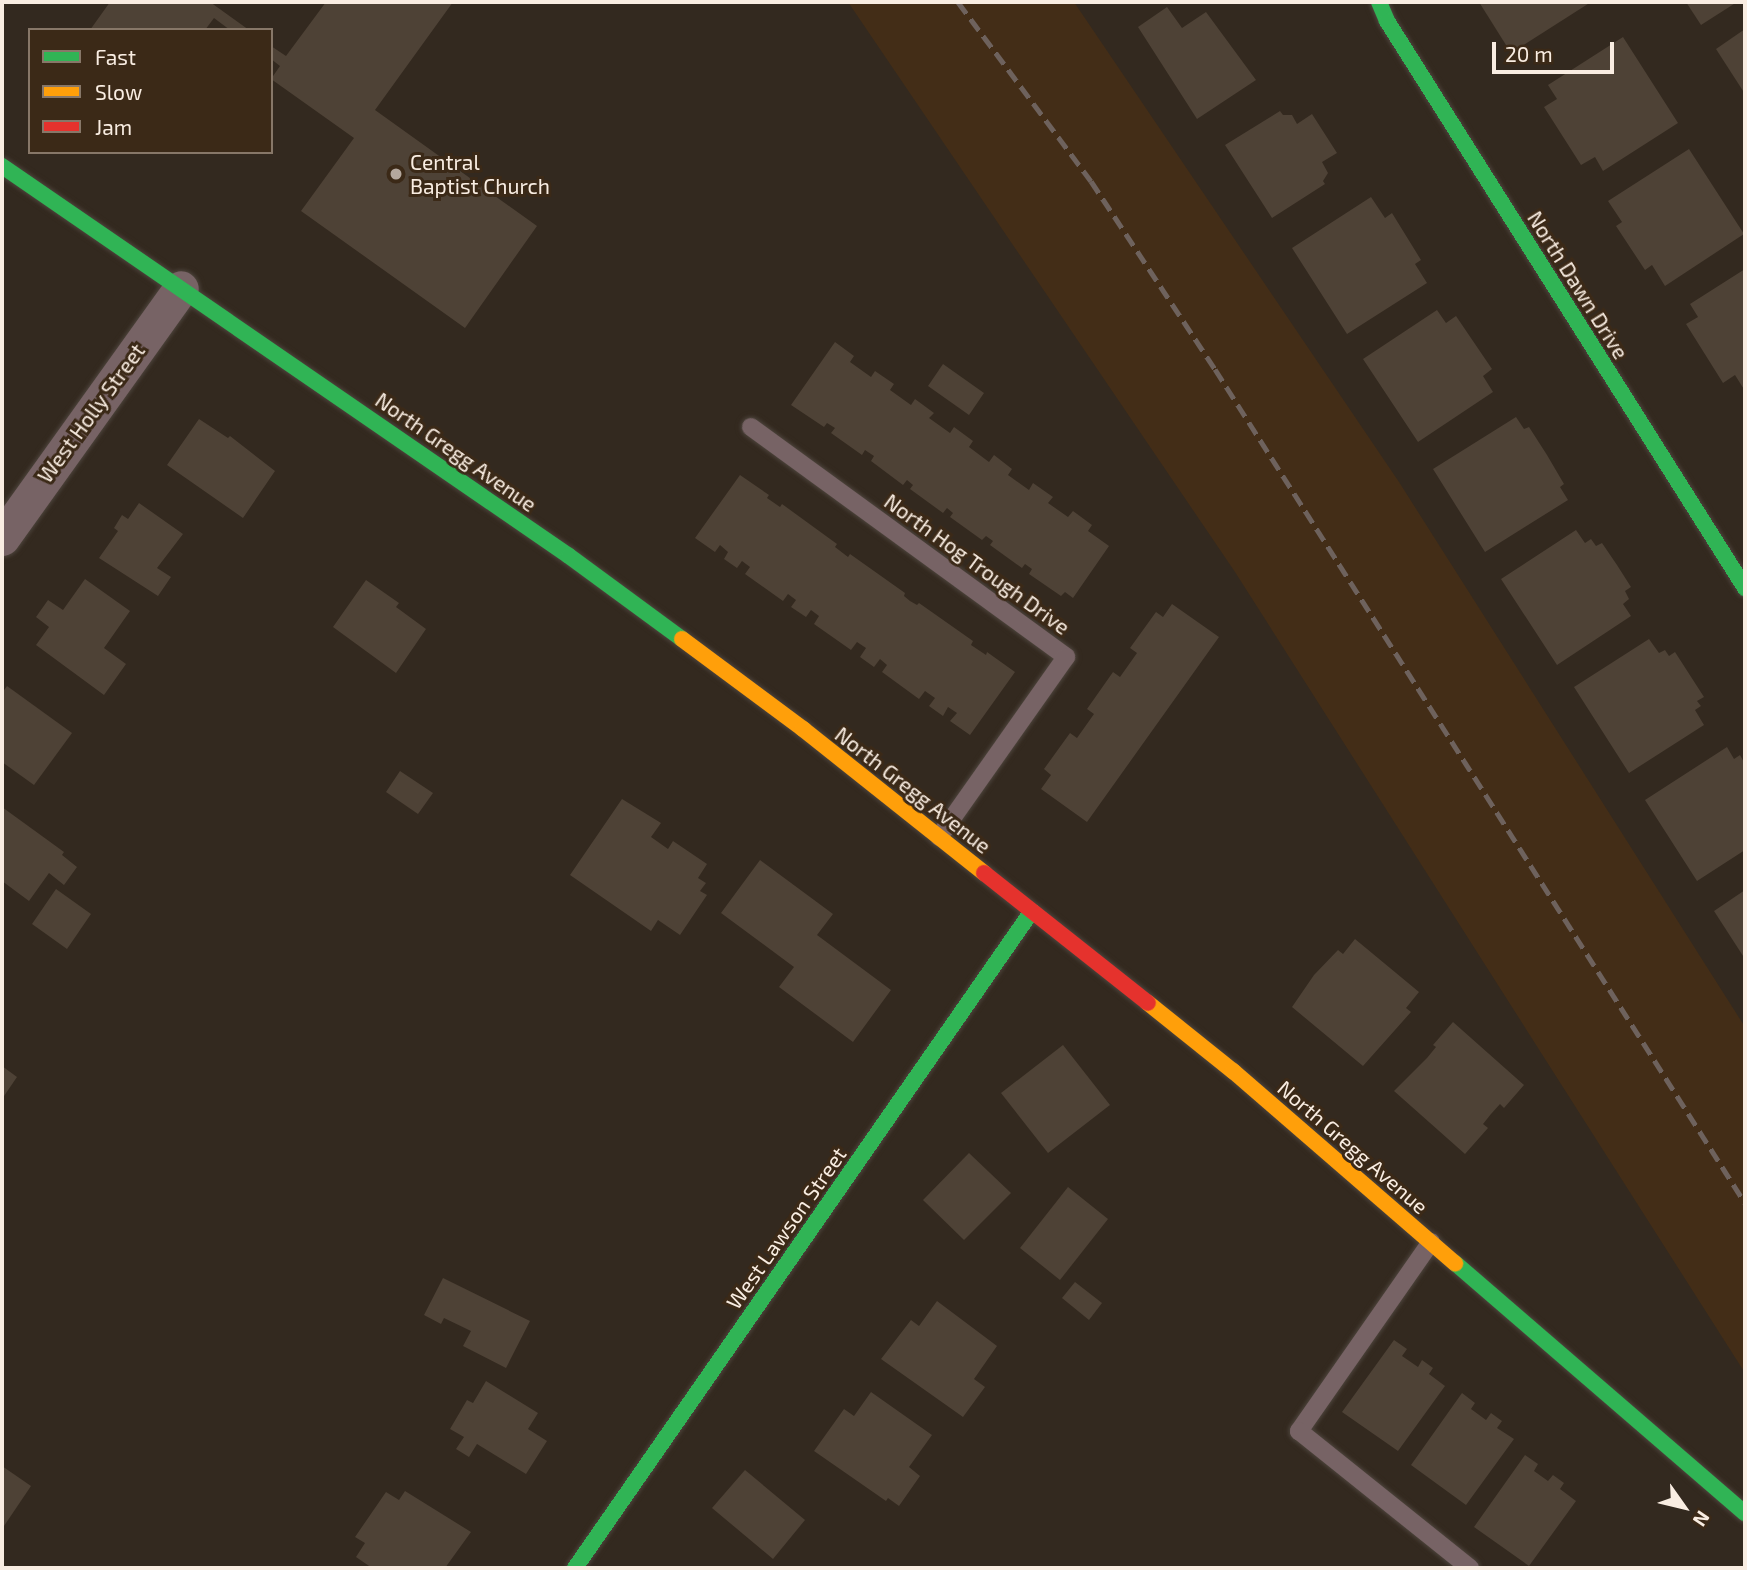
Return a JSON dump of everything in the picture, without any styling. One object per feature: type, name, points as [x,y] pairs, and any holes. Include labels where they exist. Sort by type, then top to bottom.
[{"type":"main road","name":"North Dawn Drive","points":[[1380,2],[1387,21],[1745,588]]},
{"type":"main road","name":"North Gregg Avenue","points":[[2,166],[569,556],[803,729],[1233,1071],[1745,1513]]},
{"type":"main road","name":"West Lawson Street","points":[[575,1568],[1032,911]]},
{"type":"street","name":"West Holly Street","points":[[2,538],[181,288]]},
{"type":"lane","name":"North Hog Trough Drive","points":[[751,428],[1066,657],[939,837]]},
{"type":"lane","points":[[1432,1242],[1299,1431],[1471,1568]]},
{"type":"shaded area","points":[[848,2],[1074,2],[1399,482],[1745,1027],[1745,1373],[1235,572]]},
{"type":"building","points":[[110,2],[210,2],[246,28],[227,28],[214,18],[206,28],[91,28]]},
{"type":"building","name":"Central Baptist Church","points":[[326,2],[453,2],[375,110],[537,226],[465,328],[301,211],[354,138],[273,80],[280,66],[273,61],[273,47],[286,56]]},
{"type":"building","points":[[1479,2],[1591,2],[1511,53]]},
{"type":"building","points":[[1686,2],[1737,2],[1701,25]]},
{"type":"building","points":[[1167,7],[1182,28],[1206,12],[1256,80],[1197,119],[1138,27]]},
{"type":"building","points":[[1745,29],[1745,94],[1716,49]]},
{"type":"building","points":[[1623,37],[1678,123],[1603,171],[1595,157],[1581,165],[1544,107],[1557,99],[1548,85]]},
{"type":"building","points":[[1280,111],[1283,115],[1292,115],[1297,124],[1312,114],[1337,153],[1322,162],[1328,173],[1323,181],[1325,184],[1272,218],[1225,145]]},
{"type":"building","points":[[1689,149],[1744,234],[1665,286],[1652,265],[1645,270],[1616,226],[1622,222],[1608,201]]},
{"type":"building","points":[[1371,197],[1385,218],[1392,213],[1421,260],[1415,264],[1427,283],[1347,334],[1292,248]]},
{"type":"building","points":[[1745,269],[1745,391],[1735,375],[1723,383],[1686,324],[1698,317],[1690,304]]},
{"type":"building","points":[[1437,310],[1446,323],[1456,316],[1492,369],[1483,376],[1493,392],[1418,442],[1363,359]]},
{"type":"building","points":[[835,342],[854,356],[850,362],[871,377],[875,371],[894,384],[890,390],[911,405],[915,399],[934,413],[929,418],[950,433],[954,427],[973,441],[969,447],[989,462],[994,455],[1012,469],[1008,475],[1029,490],[1033,483],[1053,497],[1048,503],[1068,517],[1073,511],[1092,525],[1088,531],[1109,546],[1073,598],[1065,592],[1061,596],[1029,574],[1032,569],[1025,564],[1022,568],[990,545],[993,541],[986,536],[982,540],[950,517],[953,513],[947,508],[943,513],[910,489],[913,485],[907,480],[903,485],[871,461],[874,456],[865,450],[862,455],[831,433],[835,428],[827,423],[824,427],[791,405]]},
{"type":"building","points":[[943,364],[984,393],[969,415],[928,386]]},
{"type":"building","points":[[1516,417],[1524,429],[1529,427],[1547,455],[1564,484],[1560,487],[1568,500],[1485,552],[1433,469]]},
{"type":"building","points":[[199,419],[228,438],[230,436],[275,471],[243,518],[167,465]]},
{"type":"building","points":[[740,475],[769,495],[767,498],[780,507],[782,504],[837,544],[835,547],[848,557],[850,554],[905,593],[904,596],[910,601],[917,605],[919,603],[973,641],[971,645],[986,655],[987,652],[1015,672],[970,735],[950,721],[957,713],[948,707],[943,716],[929,706],[935,698],[925,691],[919,699],[882,672],[887,665],[880,659],[874,667],[860,657],[866,648],[857,642],[851,650],[814,624],[819,616],[811,610],[806,617],[791,607],[796,600],[788,594],[783,601],[745,574],[750,567],[742,561],[737,568],[724,559],[728,552],[720,545],[715,552],[695,538]]},
{"type":"building","points":[[139,503],[183,534],[157,568],[171,577],[158,596],[99,558],[118,531],[114,528],[122,515],[128,519]]},
{"type":"building","points":[[1576,530],[1585,543],[1591,539],[1596,546],[1602,543],[1617,565],[1631,587],[1625,591],[1629,599],[1623,604],[1631,616],[1557,665],[1501,579]]},
{"type":"building","points":[[85,579],[130,611],[104,648],[126,664],[104,695],[36,645],[49,627],[36,617],[48,600],[63,610]]},
{"type":"building","points":[[366,580],[399,603],[396,607],[426,629],[396,673],[333,627]]},
{"type":"building","points":[[1172,604],[1219,637],[1087,822],[1041,789],[1051,775],[1044,769],[1070,733],[1077,738],[1094,714],[1087,709],[1113,672],[1120,677],[1137,653],[1130,648],[1156,612],[1163,617]]},
{"type":"building","points":[[1649,639],[1659,653],[1665,650],[1669,656],[1675,652],[1704,697],[1697,701],[1701,706],[1695,710],[1704,725],[1629,773],[1574,687]]},
{"type":"building","points":[[7,686],[72,733],[34,785],[2,762],[2,693]]},
{"type":"building","points":[[1727,747],[1734,759],[1740,755],[1745,764],[1745,850],[1697,881],[1645,800]]},
{"type":"building","points":[[400,771],[433,793],[418,814],[386,792]]},
{"type":"building","points":[[622,799],[661,823],[651,837],[668,849],[673,841],[707,864],[698,878],[706,883],[700,891],[707,895],[680,935],[658,920],[651,931],[570,875]]},
{"type":"building","points":[[2,807],[64,852],[62,855],[77,867],[64,885],[49,873],[29,901],[2,881]]},
{"type":"building","points":[[760,860],[833,914],[817,935],[891,990],[853,1042],[779,987],[794,967],[721,913]]},
{"type":"building","points":[[56,889],[91,914],[67,949],[32,924]]},
{"type":"building","points":[[1745,890],[1745,959],[1714,911]]},
{"type":"building","points":[[1355,939],[1419,992],[1406,1008],[1411,1012],[1363,1066],[1292,1007],[1314,975],[1338,950],[1343,954]]},
{"type":"building","points":[[1453,1022],[1524,1085],[1504,1108],[1500,1104],[1491,1114],[1483,1124],[1488,1128],[1465,1154],[1394,1091],[1427,1058],[1436,1047],[1433,1045]]},
{"type":"building","points":[[1063,1045],[1110,1105],[1048,1153],[1001,1093]]},
{"type":"building","points":[[2,1066],[17,1077],[2,1099]]},
{"type":"building","points":[[969,1153],[1011,1193],[964,1240],[923,1200]]},
{"type":"building","points":[[1068,1187],[1108,1219],[1060,1280],[1020,1248]]},
{"type":"building","points":[[443,1278],[530,1321],[506,1368],[463,1346],[471,1331],[444,1318],[441,1324],[424,1315]]},
{"type":"building","points":[[1075,1282],[1102,1303],[1089,1320],[1062,1298]]},
{"type":"building","points":[[937,1301],[997,1346],[974,1379],[985,1387],[963,1417],[881,1359],[911,1320],[919,1326]]},
{"type":"building","points":[[1394,1340],[1407,1349],[1402,1356],[1418,1367],[1422,1360],[1433,1368],[1429,1374],[1445,1386],[1398,1451],[1342,1412]]},
{"type":"building","points":[[486,1381],[538,1413],[528,1429],[547,1441],[526,1474],[477,1444],[469,1457],[456,1449],[464,1437],[450,1429],[467,1400],[473,1403]]},
{"type":"building","points":[[871,1392],[932,1435],[909,1467],[920,1476],[899,1506],[888,1498],[886,1501],[814,1451],[844,1409],[854,1416]]},
{"type":"building","points":[[1462,1393],[1475,1403],[1471,1409],[1486,1420],[1491,1413],[1502,1421],[1497,1428],[1514,1439],[1466,1505],[1411,1465]]},
{"type":"building","points":[[1525,1455],[1538,1464],[1534,1471],[1548,1481],[1553,1475],[1564,1483],[1560,1489],[1576,1501],[1529,1566],[1474,1527]]},
{"type":"building","points":[[2,1466],[31,1486],[2,1529]]},
{"type":"building","points":[[745,1470],[805,1520],[773,1559],[712,1508]]},
{"type":"building","points":[[405,1491],[471,1532],[445,1568],[372,1568],[356,1557],[365,1543],[355,1537],[386,1492],[399,1500]]},
{"type":"railway","points":[[958,2],[1091,181],[1215,369],[1745,1203]]},
{"type":"traffic: fast","points":[[1379,2],[1387,21],[1745,588]]},
{"type":"traffic: fast","points":[[2,166],[569,556],[682,639]]},
{"type":"traffic: fast","points":[[575,1568],[1032,911]]},
{"type":"traffic: fast","points":[[1455,1263],[1745,1513]]},
{"type":"traffic: slow","points":[[682,639],[803,729],[984,873]]},
{"type":"traffic: slow","points":[[1148,1003],[1233,1071],[1455,1263]]},
{"type":"traffic: jam","points":[[984,873],[1148,1003]]},
{"type":"place","name":"Central Baptist Church","points":[[396,174]]}]
